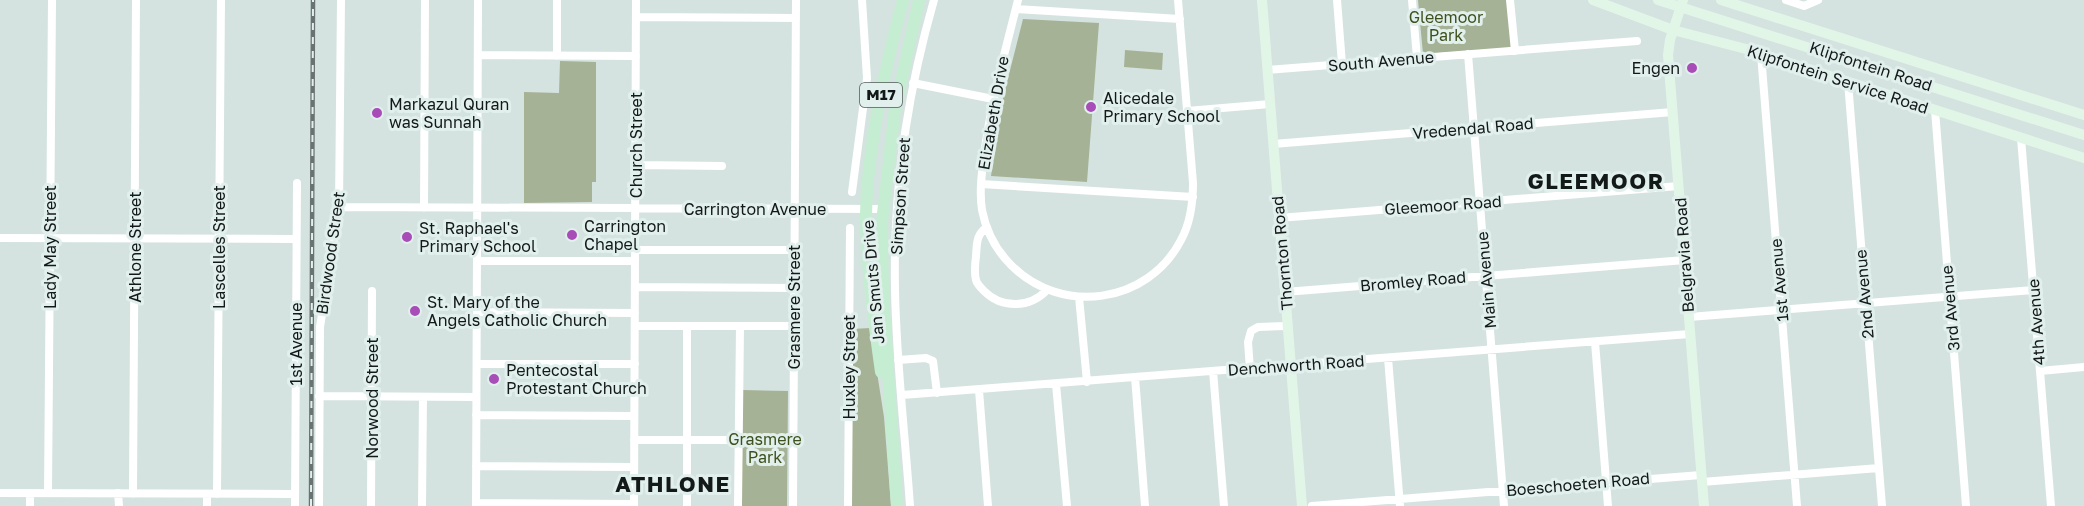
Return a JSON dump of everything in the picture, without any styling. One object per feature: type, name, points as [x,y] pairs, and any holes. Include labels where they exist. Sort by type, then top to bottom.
[{"type":"main road","name":"Jan Smuts Drive","points":[[890,423],[886,412],[870,296],[867,209],[881,98],[903,0]]},
{"type":"main road","name":"Jan Smuts Drive","points":[[897,506],[883,294],[883,209],[895,109],[919,0]]},
{"type":"street","name":"Lady May Street","points":[[48,493],[52,0]]},
{"type":"street","name":"Athlone Street","points":[[133,494],[136,0]]},
{"type":"street","name":"Lascelles Street","points":[[217,494],[221,0]]},
{"type":"street","name":"Birdwood Street","points":[[319,506],[320,327],[339,207],[341,0]]},
{"type":"street","points":[[424,208],[425,0]]},
{"type":"street","points":[[478,0],[476,505],[634,505]]},
{"type":"street","points":[[557,0],[557,56]]},
{"type":"street","name":"Church Street","points":[[634,505],[636,0]]},
{"type":"street","name":"Grasmere Street","points":[[793,506],[796,0]]},
{"type":"street","points":[[852,192],[867,74],[862,0]]},
{"type":"street","name":"Simpson Street","points":[[910,506],[898,360],[895,288],[896,219],[903,144],[913,83],[934,0]]},
{"type":"street","name":"Elizabeth Drive","points":[[1018,0],[993,99],[981,184],[982,211],[996,246],[1014,267],[1029,280],[1047,290],[1079,297],[1116,293],[1134,286],[1158,270],[1174,253],[1182,239],[1193,197],[1178,0]]},
{"type":"street","name":"Thornton Road","points":[[1262,0],[1302,506]]},
{"type":"street","points":[[1337,0],[1342,64]]},
{"type":"street","points":[[1412,0],[1417,58]]},
{"type":"street","points":[[1510,0],[1515,51]]},
{"type":"street","name":"Klipfontein Service Road","points":[[1593,0],[1673,30],[1761,54],[2084,158]]},
{"type":"street","name":"Klipfontein Road","points":[[1658,0],[1682,3],[2084,135]]},
{"type":"street","name":"Klipfontein Road","points":[[1721,0],[2084,115]]},
{"type":"street","points":[[1788,1],[1806,0]]},
{"type":"street","points":[[1788,1],[1804,6],[1818,0]]},
{"type":"street","name":"Belgravia Road","points":[[1682,3],[1669,43],[1668,55],[1704,506]]},
{"type":"street","points":[[1016,9],[1180,19]]},
{"type":"street","points":[[636,17],[796,18]]},
{"type":"street","name":"South Avenue","points":[[1267,70],[1637,41]]},
{"type":"street","name":"Main Avenue","points":[[1468,54],[1504,506]]},
{"type":"street","name":"1st Avenue","points":[[1761,54],[1797,506]]},
{"type":"street","points":[[478,56],[636,56]]},
{"type":"street","name":"2nd Avenue","points":[[1848,82],[1881,506]]},
{"type":"street","points":[[913,83],[993,99]]},
{"type":"street","points":[[1187,111],[1270,104]]},
{"type":"street","name":"3rd Avenue","points":[[1935,110],[1966,506]]},
{"type":"street","name":"Vredendal Road","points":[[1273,144],[1673,112]]},
{"type":"street","name":"4th Avenue","points":[[2021,138],[2051,506]]},
{"type":"street","points":[[636,165],[722,166]]},
{"type":"street","name":"1st Avenue","points":[[295,506],[297,183]]},
{"type":"street","points":[[981,184],[1193,197]]},
{"type":"street","name":"Gleemoor Road","points":[[1279,218],[1679,186]]},
{"type":"street","name":"Carrington Avenue","points":[[339,207],[883,209]]},
{"type":"street","points":[[987,227],[979,234],[977,240],[975,273],[979,286],[995,300],[1004,303],[1032,302],[1047,290]]},
{"type":"street","name":"Huxley Street","points":[[848,506],[850,228]]},
{"type":"street","points":[[0,238],[296,239]]},
{"type":"street","points":[[635,250],[795,250]]},
{"type":"street","name":"Bromley Road","points":[[1285,292],[1685,260]]},
{"type":"street","points":[[477,261],[635,261]]},
{"type":"street","points":[[635,287],[794,288]]},
{"type":"street","points":[[1689,317],[2034,290]]},
{"type":"street","name":"Norwood Street","points":[[371,506],[372,291]]},
{"type":"street","points":[[1079,297],[1087,382]]},
{"type":"street","points":[[477,312],[635,313]]},
{"type":"street","points":[[635,326],[794,326]]},
{"type":"street","points":[[687,326],[687,506]]},
{"type":"street","points":[[738,506],[740,326]]},
{"type":"street","points":[[1251,369],[1248,342],[1251,331],[1258,327],[1287,326]]},
{"type":"street","name":"Denchworth Road","points":[[902,395],[1690,334]]},
{"type":"street","points":[[1595,342],[1608,506]]},
{"type":"street","points":[[898,360],[926,358],[933,361],[938,393]]},
{"type":"street","points":[[1388,358],[1399,502]]},
{"type":"street","points":[[477,364],[635,364]]},
{"type":"street","points":[[2040,371],[2084,368]]},
{"type":"street","points":[[1213,371],[1224,506]]},
{"type":"street","points":[[1134,377],[1145,506]]},
{"type":"street","points":[[1056,384],[1067,506]]},
{"type":"street","points":[[978,390],[988,506]]},
{"type":"street","points":[[319,396],[476,397]]},
{"type":"street","points":[[422,506],[423,397]]},
{"type":"street","points":[[476,416],[634,416]]},
{"type":"street","points":[[634,440],[739,440]]},
{"type":"street","points":[[476,466],[634,467]]},
{"type":"street","name":"Boeschoeten Road","points":[[1312,506],[1399,502],[1502,490],[1606,482],[1794,475],[1879,468]]},
{"type":"street","points":[[0,493],[295,494]]},
{"type":"street","points":[[30,493],[30,506]]},
{"type":"street","points":[[118,493],[118,506]]},
{"type":"street","points":[[207,494],[207,506]]},
{"type":"green space","name":"Gleemoor Park","points":[[1418,0],[1507,0],[1512,48],[1423,54]]},
{"type":"green space","points":[[1023,19],[1099,23],[1087,182],[991,176],[1002,102]]},
{"type":"green space","points":[[1125,50],[1163,53],[1162,70],[1124,67]]},
{"type":"green space","points":[[560,61],[596,62],[596,182],[592,182],[592,202],[524,203],[524,92],[559,93]]},
{"type":"green space","points":[[870,328],[884,417],[891,506],[852,506],[852,329]]},
{"type":"green space","name":"Grasmere Park","points":[[742,390],[788,391],[787,506],[741,506]]},
{"type":"railway","points":[[311,506],[313,0]]},
{"type":"place","name":"Engen","points":[[1692,68]]},
{"type":"place","name":"Alicedale Primary School","points":[[1091,107]]},
{"type":"place","name":"Markazul Quran was Sunnah","points":[[377,113]]},
{"type":"place","name":"Carrington Chapel","points":[[572,235]]},
{"type":"place","name":"St. Raphael's Primary School","points":[[407,237]]},
{"type":"place","name":"St. Mary of the Angels Catholic Church","points":[[415,311]]},
{"type":"place","name":"Pentecostal Protestant Church","points":[[494,379]]},
{"type":"district","name":"GLEEMOOR","points":[[1596,181]]},
{"type":"district","name":"ATHLONE","points":[[673,484]]}]
